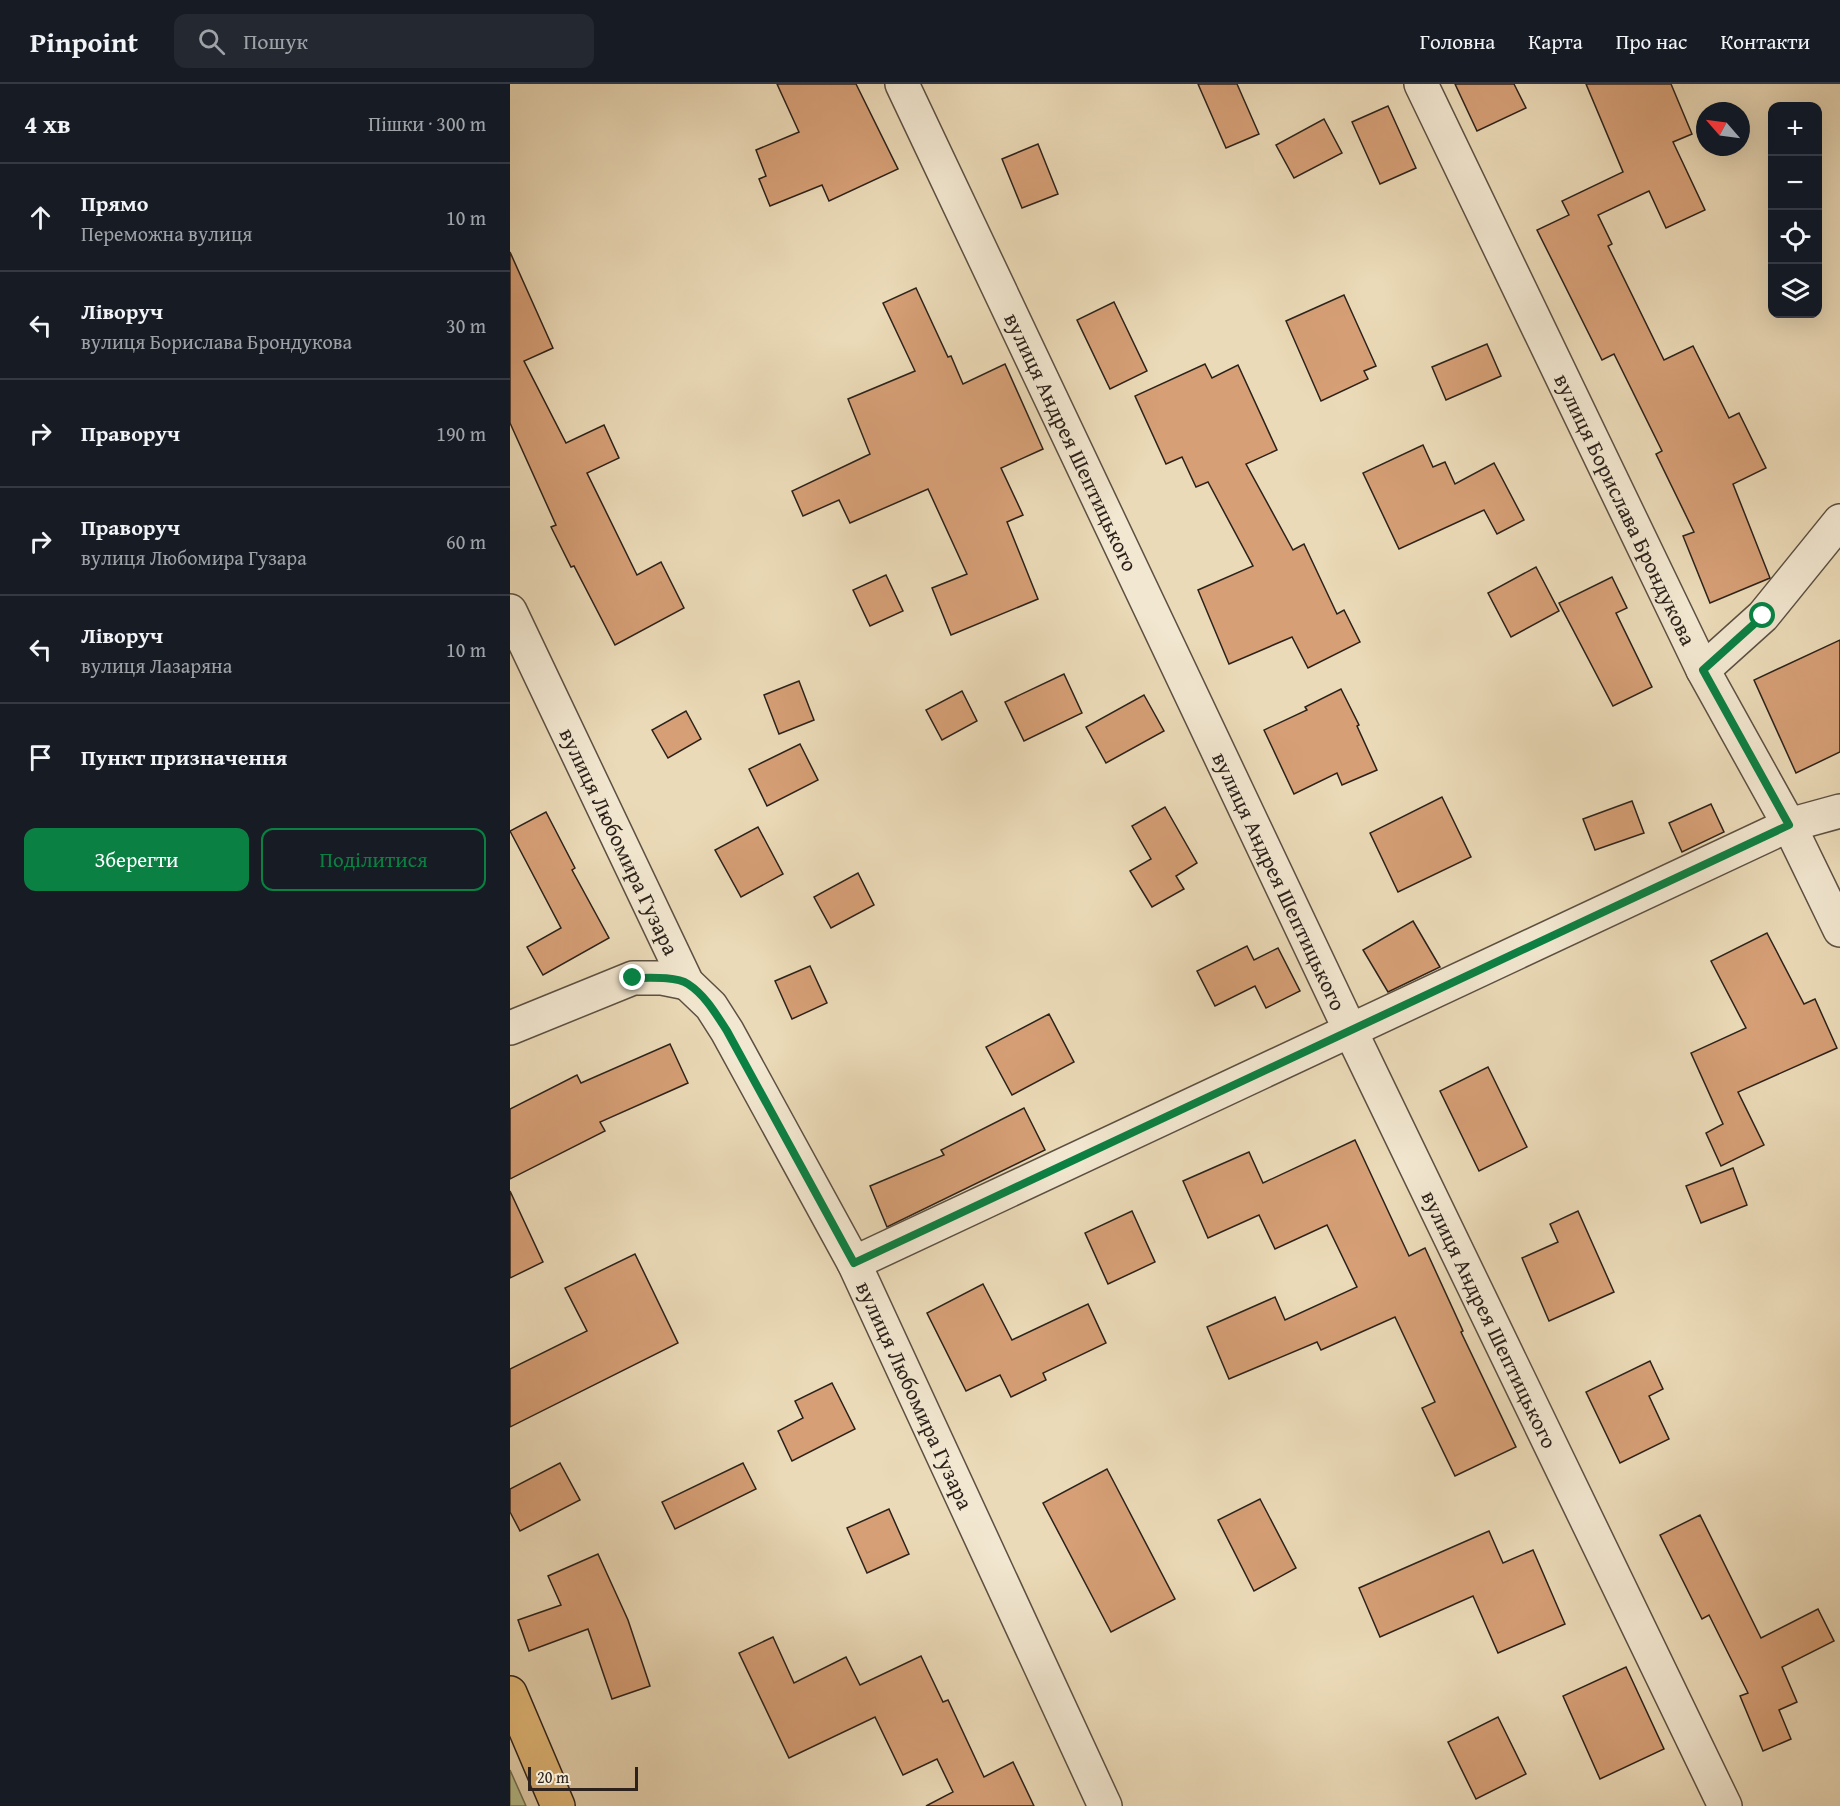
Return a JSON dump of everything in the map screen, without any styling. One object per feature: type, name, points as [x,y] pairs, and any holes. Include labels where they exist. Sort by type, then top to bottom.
[{"type":"main road","points":[[510,1693],[558,1806]]},
{"type":"street","name":"вулиця Андрея Шептицького","points":[[902,84],[1351,1032],[1725,1806]]},
{"type":"street","name":"вулиця Борислава Брондукова","points":[[1421,84],[1703,670],[1789,825],[1840,930]]},
{"type":"street","points":[[1703,670],[1763,616],[1840,521]]},
{"type":"street","name":"вулиця Любомира Гузара","points":[[510,611],[687,983],[711,1006],[727,1031],[854,1263],[1106,1806]]},
{"type":"street","points":[[854,1263],[1789,825],[1840,811]]},
{"type":"street","points":[[510,1028],[633,978],[662,978],[687,983]]},
{"type":"green space","points":[[510,1770],[526,1806],[510,1806]]},
{"type":"building","points":[[777,84],[856,84],[898,169],[829,201],[822,185],[770,206],[759,179],[766,176],[756,150],[799,132]]},
{"type":"building","points":[[1198,84],[1237,84],[1259,134],[1226,148]]},
{"type":"building","points":[[1455,84],[1514,84],[1526,108],[1477,131]]},
{"type":"building","points":[[1586,84],[1671,84],[1692,134],[1673,142],[1705,210],[1666,228],[1649,191],[1598,215],[1612,244],[1608,246],[1664,360],[1693,346],[1729,418],[1739,413],[1766,468],[1733,484],[1770,578],[1710,603],[1683,536],[1694,532],[1656,454],[1662,451],[1614,354],[1602,360],[1537,230],[1569,215],[1562,201],[1623,172]]},
{"type":"building","points":[[1388,106],[1416,168],[1380,184],[1352,122]]},
{"type":"building","points":[[1324,119],[1342,153],[1294,178],[1276,145]]},
{"type":"building","points":[[1038,144],[1058,194],[1022,208],[1002,159]]},
{"type":"building","points":[[510,252],[553,348],[524,361],[566,443],[604,425],[619,458],[587,473],[637,575],[661,562],[684,608],[615,645],[551,527],[556,525],[510,423]]},
{"type":"building","points":[[916,288],[963,384],[1005,364],[1043,449],[1001,468],[1023,515],[1007,522],[1038,599],[951,635],[932,588],[967,574],[928,489],[850,523],[839,500],[803,516],[792,491],[870,454],[848,399],[915,371],[883,303]]},
{"type":"building","points":[[1344,295],[1376,366],[1364,371],[1368,379],[1321,401],[1286,321]]},
{"type":"building","points":[[1114,302],[1147,371],[1110,389],[1077,320]]},
{"type":"building","points":[[1487,344],[1501,376],[1446,400],[1432,367]]},
{"type":"building","points":[[1205,364],[1212,378],[1238,365],[1277,450],[1246,464],[1293,550],[1304,544],[1337,614],[1344,610],[1360,642],[1308,668],[1292,637],[1229,664],[1198,590],[1253,566],[1208,482],[1196,487],[1182,457],[1166,464],[1135,396]]},
{"type":"building","points":[[1423,445],[1433,467],[1445,462],[1455,484],[1494,463],[1524,520],[1497,534],[1484,510],[1399,549],[1363,473]]},
{"type":"building","points":[[1536,567],[1559,611],[1511,637],[1488,593]]},
{"type":"building","points":[[886,575],[903,611],[870,626],[853,590]]},
{"type":"building","points":[[1612,577],[1627,608],[1616,613],[1652,687],[1613,706],[1559,603]]},
{"type":"building","points":[[1840,640],[1840,752],[1796,773],[1754,680]]},
{"type":"building","points":[[1064,674],[1082,713],[1024,741],[1005,702]]},
{"type":"building","points":[[799,681],[814,720],[779,734],[764,695]]},
{"type":"building","points":[[1341,689],[1359,725],[1357,726],[1377,770],[1342,785],[1337,773],[1294,794],[1264,730],[1307,710],[1305,707]]},
{"type":"building","points":[[962,691],[977,721],[942,740],[926,710]]},
{"type":"building","points":[[1144,695],[1164,731],[1106,763],[1086,727]]},
{"type":"building","points":[[686,711],[701,739],[668,758],[652,730]]},
{"type":"building","points":[[800,744],[818,780],[767,806],[749,769]]},
{"type":"building","points":[[1442,797],[1471,857],[1398,892],[1370,833]]},
{"type":"building","points":[[1632,801],[1644,833],[1595,850],[1583,819]]},
{"type":"building","points":[[1711,804],[1724,832],[1682,852],[1669,823]]},
{"type":"building","points":[[1165,807],[1197,863],[1176,876],[1184,889],[1152,907],[1130,871],[1151,859],[1132,826]]},
{"type":"building","points":[[546,812],[575,868],[572,870],[609,938],[543,975],[527,947],[561,928],[510,831]]},
{"type":"building","points":[[758,827],[783,874],[741,897],[715,850]]},
{"type":"building","points":[[858,873],[874,905],[831,928],[814,897]]},
{"type":"building","points":[[1413,921],[1440,967],[1388,992],[1363,950]]},
{"type":"building","points":[[1767,933],[1804,1004],[1815,999],[1837,1048],[1738,1092],[1764,1145],[1721,1166],[1706,1133],[1723,1124],[1691,1053],[1746,1028],[1711,961]]},
{"type":"building","points":[[1247,946],[1254,960],[1278,948],[1300,991],[1266,1008],[1255,986],[1215,1006],[1197,971]]},
{"type":"building","points":[[810,966],[827,1003],[792,1019],[775,981]]},
{"type":"building","points":[[1049,1014],[1074,1062],[1012,1095],[986,1047]]},
{"type":"building","points":[[670,1044],[688,1083],[600,1122],[605,1131],[510,1179],[510,1109],[577,1075],[581,1083]]},
{"type":"building","points":[[1488,1067],[1527,1147],[1479,1171],[1440,1091]]},
{"type":"building","points":[[1024,1108],[1045,1150],[887,1227],[870,1186],[944,1155],[941,1150]]},
{"type":"building","points":[[1355,1140],[1409,1256],[1425,1248],[1463,1331],[1461,1332],[1516,1447],[1455,1476],[1422,1408],[1435,1402],[1395,1317],[1321,1350],[1317,1342],[1229,1379],[1207,1327],[1275,1297],[1285,1320],[1357,1287],[1327,1225],[1275,1249],[1259,1215],[1208,1238],[1183,1181],[1249,1152],[1263,1183]]},
{"type":"building","points":[[1733,1168],[1747,1205],[1701,1223],[1686,1186]]},
{"type":"building","points":[[510,1191],[543,1262],[510,1278]]},
{"type":"building","points":[[1132,1211],[1155,1262],[1108,1284],[1085,1233]]},
{"type":"building","points":[[1578,1211],[1614,1292],[1549,1321],[1522,1258],[1558,1242],[1550,1224]]},
{"type":"building","points":[[635,1254],[678,1343],[510,1427],[510,1369],[587,1331],[565,1288]]},
{"type":"building","points":[[983,1284],[1012,1340],[1088,1304],[1106,1343],[1043,1373],[1046,1380],[1011,1397],[1000,1375],[966,1391],[927,1313]]},
{"type":"building","points":[[1650,1361],[1663,1389],[1649,1396],[1669,1439],[1620,1463],[1586,1392]]},
{"type":"building","points":[[832,1383],[855,1429],[792,1461],[778,1431],[803,1418],[795,1401]]},
{"type":"building","points":[[560,1463],[580,1500],[520,1531],[510,1512],[510,1489]]},
{"type":"building","points":[[743,1463],[756,1489],[675,1529],[662,1502]]},
{"type":"building","points":[[1107,1469],[1175,1599],[1111,1632],[1043,1503]]},
{"type":"building","points":[[1260,1499],[1296,1568],[1254,1591],[1218,1520]]},
{"type":"building","points":[[889,1509],[909,1554],[867,1573],[847,1528]]},
{"type":"building","points":[[1700,1515],[1761,1638],[1818,1609],[1834,1641],[1782,1667],[1797,1702],[1779,1710],[1791,1739],[1763,1751],[1740,1696],[1748,1693],[1709,1615],[1702,1619],[1660,1535]]},
{"type":"building","points":[[1489,1531],[1503,1563],[1533,1550],[1565,1624],[1498,1653],[1473,1596],[1380,1637],[1359,1588]]},
{"type":"building","points":[[598,1554],[628,1620],[650,1686],[612,1699],[588,1629],[529,1651],[518,1620],[561,1605],[548,1576]]},
{"type":"building","points":[[773,1637],[794,1683],[846,1657],[860,1685],[921,1656],[943,1702],[948,1700],[984,1777],[1013,1762],[1034,1806],[926,1806],[953,1792],[937,1759],[903,1775],[875,1717],[789,1758],[739,1653]]},
{"type":"building","points":[[1626,1667],[1664,1749],[1600,1779],[1563,1696]]},
{"type":"building","points":[[1498,1717],[1526,1774],[1476,1799],[1448,1742]]},
{"type":"route","points":[[633,978],[662,978],[687,983],[711,1006],[727,1031],[854,1263],[1789,825],[1703,670],[1763,616]]}]
